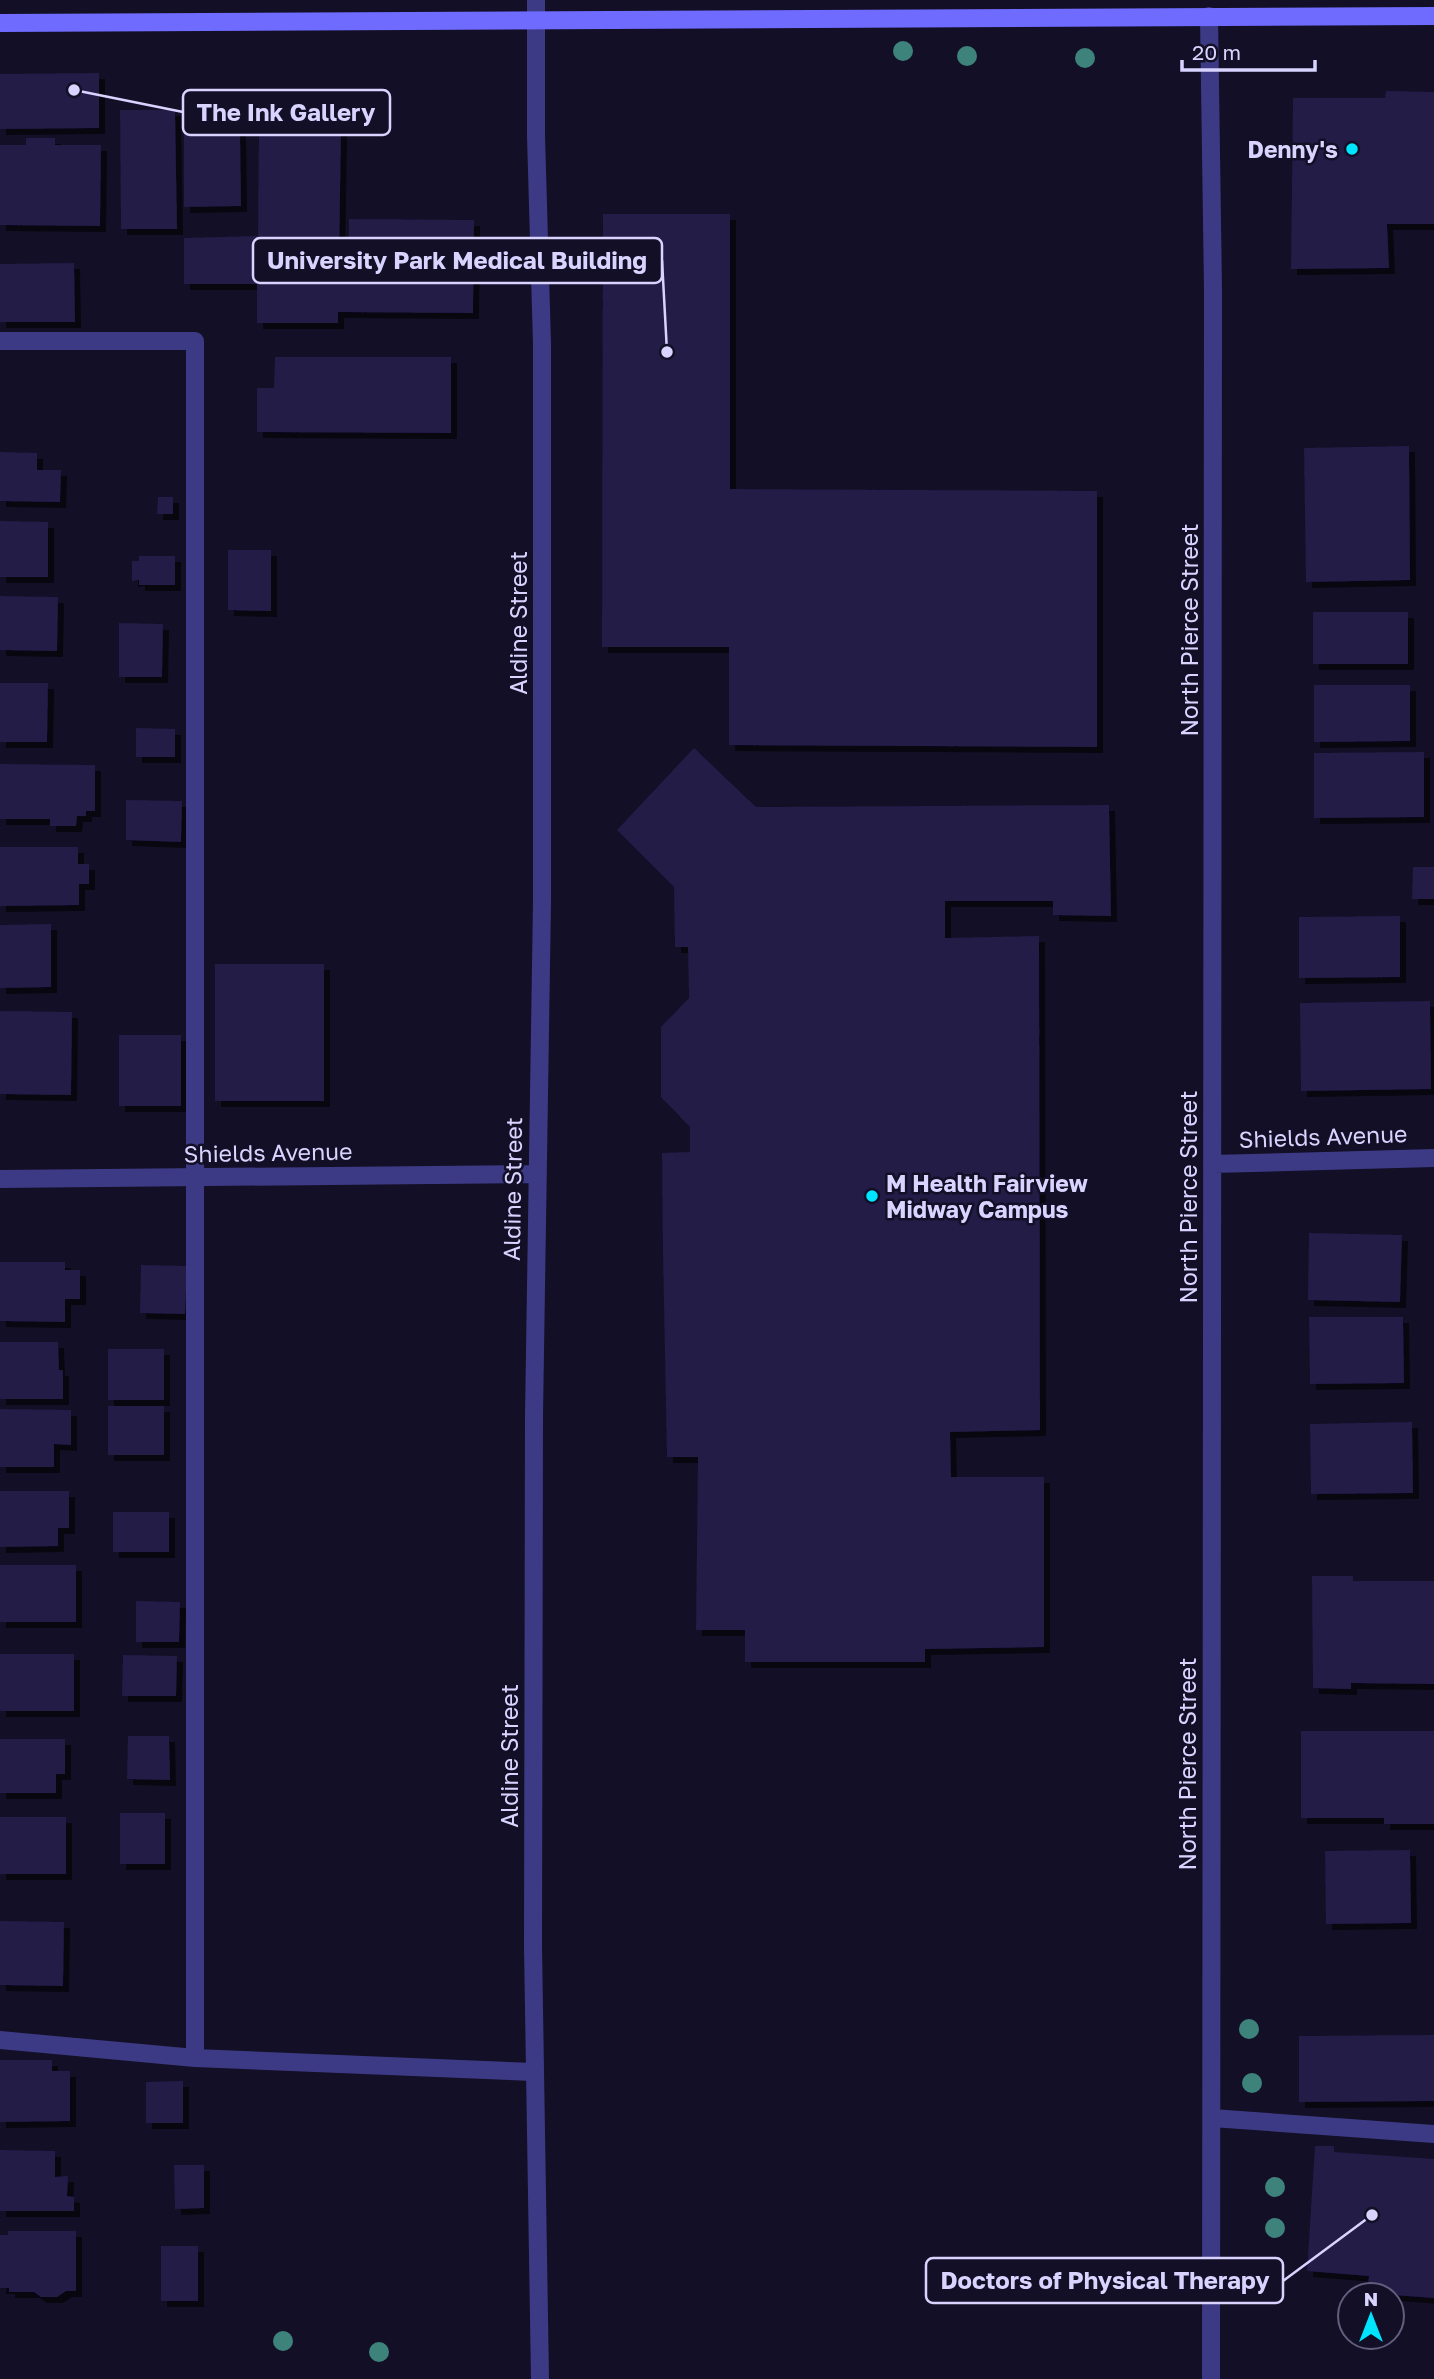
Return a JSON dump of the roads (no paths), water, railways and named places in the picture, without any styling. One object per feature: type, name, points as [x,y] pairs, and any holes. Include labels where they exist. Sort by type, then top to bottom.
[{"type":"main road","points":[[0,23],[1434,16]]},
{"type":"street","name":"Aldine Street","points":[[537,0],[542,344],[542,901],[534,1416],[534,2072],[540,2379]]},
{"type":"street","name":"North Pierce Street","points":[[1209,16],[1213,290],[1211,2379]]},
{"type":"street","points":[[0,341],[195,341],[195,2057]]},
{"type":"street","name":"Shields Avenue","points":[[1212,1164],[1434,1158]]},
{"type":"street","name":"Shields Avenue","points":[[0,1179],[537,1174]]},
{"type":"street","points":[[0,2040],[195,2057],[534,2072]]},
{"type":"street","points":[[1212,2118],[1434,2134]]},
{"type":"place","name":"The Ink Gallery","points":[[74,90]]},
{"type":"place","name":"Denny's","points":[[1352,149]]},
{"type":"place","name":"University Park Medical Building","points":[[667,352]]},
{"type":"place","name":"M Health Fairview Midway Campus","points":[[872,1196]]},
{"type":"place","name":"Doctors of Physical Therapy","points":[[1372,2215]]}]
